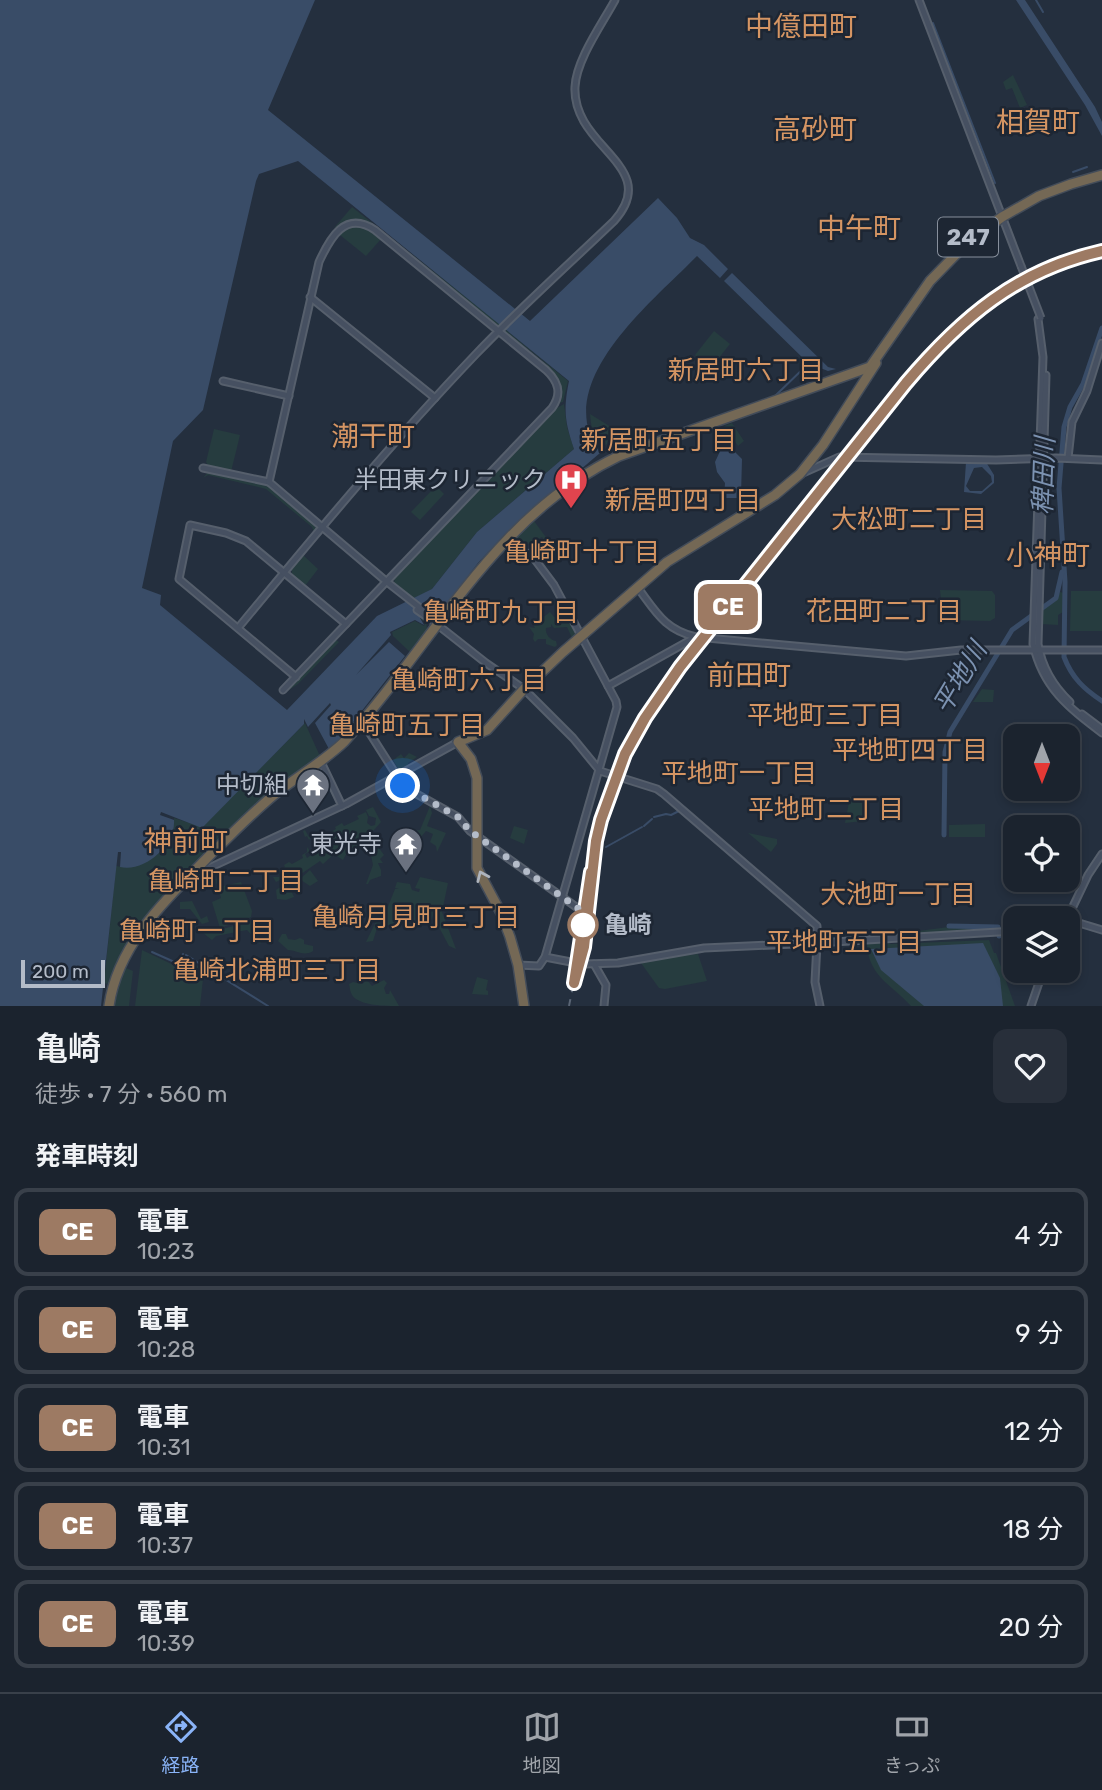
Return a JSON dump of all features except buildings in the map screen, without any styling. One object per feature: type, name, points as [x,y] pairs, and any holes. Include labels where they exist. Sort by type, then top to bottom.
[{"type":"highway","name":"247","points":[[109,1006],[123,958],[166,900],[266,801],[344,742],[362,721],[432,620],[499,546],[572,484],[620,456],[867,371],[921,285],[964,237],[1000,211],[1102,173]]},
{"type":"highway","name":"247","points":[[876,357],[935,275],[1000,211]]},
{"type":"highway","points":[[524,1006],[518,965],[501,913],[478,871],[476,773],[471,759],[458,742],[484,733],[524,689],[667,562],[768,500],[800,474],[823,445],[867,371]]},
{"type":"street","points":[[238,628],[321,527],[435,398],[501,329],[614,221],[627,201],[629,187],[626,174],[581,121],[575,88],[578,71],[615,0]]},
{"type":"street","points":[[919,0],[1039,319],[1043,346],[1036,614],[1037,650],[1041,670],[1049,686],[1070,708],[1102,731]]},
{"type":"street","points":[[269,482],[319,262],[331,239],[345,225],[362,223],[374,230],[501,329],[553,376],[558,388],[556,401],[283,691]]},
{"type":"street","points":[[310,297],[435,398]]},
{"type":"street","points":[[1067,458],[1072,422],[1087,391],[1102,344]]},
{"type":"street","points":[[223,381],[289,396]]},
{"type":"street","points":[[800,474],[839,457],[1102,460]]},
{"type":"street","points":[[203,468],[269,482],[432,620],[524,689],[573,738],[600,771],[657,789],[817,926],[815,982],[820,1006]]},
{"type":"street","points":[[296,677],[179,579],[190,525],[240,538],[346,624]]},
{"type":"street","points":[[518,965],[539,966],[545,957],[617,707],[554,585],[530,554]]},
{"type":"street","points":[[638,588],[669,626],[680,633],[695,636],[906,656],[948,650],[1102,650]]},
{"type":"street","points":[[608,686],[695,636]]},
{"type":"street","points":[[362,721],[406,789],[458,817],[477,836],[579,909]]},
{"type":"street","points":[[186,879],[342,806],[458,742]]},
{"type":"street","points":[[321,762],[342,806]]},
{"type":"street","points":[[1075,906],[1088,875],[1102,854]]},
{"type":"street","points":[[1080,923],[1102,930]]},
{"type":"street","points":[[545,957],[584,964],[618,963],[685,950],[1003,932]]},
{"type":"street","points":[[594,964],[606,985],[604,1006]]},
{"type":"street","points":[[1031,1006],[1039,983]]},
{"type":"green space","points":[[1013,75],[1027,105],[1020,108],[1012,88],[1006,90],[1003,82]]},
{"type":"green space","points":[[352,207],[501,325],[496,327],[492,324],[366,222],[351,221],[334,228]]},
{"type":"green space","points":[[360,226],[371,230],[381,239],[366,256],[340,235],[346,228]]},
{"type":"green space","points":[[506,330],[568,381],[563,402],[559,403],[561,392],[553,372],[506,333]]},
{"type":"green space","points":[[714,331],[730,344],[709,370],[695,355]]},
{"type":"green space","points":[[564,404],[574,449],[477,532],[432,589],[413,599],[394,582],[395,578],[557,408]]},
{"type":"green space","points":[[590,414],[611,427],[607,444],[602,448],[592,432]]},
{"type":"green space","points":[[732,423],[744,441],[738,446],[724,426]]},
{"type":"green space","points":[[214,429],[240,435],[231,472],[209,467],[206,462]]},
{"type":"green space","points":[[620,432],[627,435],[635,446],[623,451],[618,447],[617,438]]},
{"type":"green space","points":[[208,472],[268,486],[316,529],[314,532],[312,527],[266,489],[208,475],[203,478]]},
{"type":"green space","points":[[436,486],[444,494],[420,520],[411,512]]},
{"type":"green space","points":[[534,521],[548,540],[531,552],[545,541],[542,537],[522,547],[514,537]]},
{"type":"green space","points":[[303,555],[318,569],[305,586],[292,576],[292,568]]},
{"type":"green space","points":[[940,590],[992,591],[995,595],[995,618],[990,621],[943,620]]},
{"type":"green space","points":[[1071,591],[1102,591],[1102,631],[1070,631]]},
{"type":"green space","points":[[1060,592],[1064,593],[1063,612],[1058,615],[1058,625],[1041,624],[1041,612],[1057,599]]},
{"type":"green space","points":[[550,612],[554,617],[568,613],[579,636],[573,640],[567,627],[554,628],[551,624],[551,627],[546,628],[546,632],[557,645],[555,647],[546,644],[546,639],[538,639],[535,642],[529,627],[535,628],[533,625]]},
{"type":"green space","points":[[420,619],[426,621],[427,629],[410,652],[392,632],[415,621],[424,626],[425,622]]},
{"type":"green space","points":[[336,640],[339,642],[298,684],[286,692],[292,683]]},
{"type":"green space","points":[[955,670],[978,671],[969,685],[960,686],[960,678],[954,678]]},
{"type":"green space","points":[[982,689],[994,690],[993,702],[973,702]]},
{"type":"green space","points":[[305,723],[319,754],[325,754],[171,887],[122,951],[109,984],[104,983],[116,866],[137,865],[156,855],[169,839],[174,818],[202,827]]},
{"type":"green space","points":[[409,753],[417,757],[408,763],[409,766],[399,770],[393,760],[401,754],[404,758]]},
{"type":"green space","points":[[850,797],[863,799],[863,821],[845,823]]},
{"type":"green space","points":[[430,806],[432,813],[427,826],[446,833],[437,852],[436,846],[430,842],[433,834],[426,831],[413,846],[412,831],[420,830]]},
{"type":"green space","points":[[373,807],[381,822],[360,846],[349,849],[343,860],[334,854],[323,864],[320,861],[301,874],[289,876],[287,882],[294,897],[277,899],[276,890],[282,886],[280,880],[276,882],[273,877],[279,877],[281,872],[278,871],[285,867],[284,865],[303,858],[307,847],[310,851],[305,854],[307,858],[314,853],[317,844],[314,844],[311,837],[309,840],[305,837],[303,831],[305,830],[309,837],[316,833],[314,836],[318,842],[325,839],[320,845],[323,846],[330,842],[333,835],[331,832],[335,827],[359,819],[357,816],[366,812],[367,823],[375,825],[376,818],[369,816],[366,810]]},
{"type":"green space","points":[[985,824],[985,837],[949,837],[949,825]]},
{"type":"green space","points":[[514,826],[528,830],[524,844],[510,838]]},
{"type":"green space","points":[[748,833],[777,839],[777,844],[771,852]]},
{"type":"green space","points":[[376,844],[384,855],[380,859],[383,863],[378,863],[381,876],[366,884],[373,865],[370,851]]},
{"type":"green space","points":[[310,870],[318,881],[310,886],[301,880],[294,885],[296,889],[290,879],[300,879]]},
{"type":"green space","points":[[220,877],[223,886],[241,882],[252,911],[251,917],[220,928],[212,902],[221,898],[215,879]]},
{"type":"green space","points":[[420,877],[448,883],[442,912],[456,949],[449,946],[433,916],[430,923],[411,920],[393,925],[378,925],[373,941],[366,942],[382,909],[382,902],[386,903],[387,909],[395,889],[399,889],[395,888],[397,882],[410,884],[412,890],[419,892],[420,889],[415,888]]},
{"type":"green space","points":[[192,901],[201,919],[207,916],[209,922],[202,924],[190,909],[180,909],[180,902]]},
{"type":"green space","points":[[255,920],[265,922],[264,938],[260,944],[247,930],[216,936],[212,940],[203,933],[212,932]]},
{"type":"green space","points":[[949,927],[997,928],[998,931],[856,939]]},
{"type":"green space","points":[[282,934],[286,934],[288,939],[304,940],[304,944],[313,946],[313,951],[303,953],[288,950],[278,941]]},
{"type":"green space","points":[[989,940],[1003,973],[1003,983],[1007,983],[1015,1006],[911,1006],[882,979],[871,964],[867,943]]},
{"type":"green space","points":[[142,950],[182,969],[188,960],[204,970],[200,1006],[135,1006]]},
{"type":"green space","points":[[698,954],[707,981],[665,989],[659,988],[641,963],[675,956]]},
{"type":"green space","points":[[124,967],[133,971],[129,1006],[114,1006]]},
{"type":"green space","points":[[477,977],[488,980],[488,995],[472,994]]},
{"type":"green space","points":[[367,980],[372,986],[384,980],[387,983],[384,988],[386,994],[389,994],[390,990],[399,1006],[373,1005],[355,999],[349,984],[362,984]]},
{"type":"water","points":[[0,0],[315,0],[268,110],[530,321],[658,198],[677,218],[690,238],[704,245],[728,269],[720,278],[697,256],[624,331],[594,376],[587,400],[587,423],[600,453],[507,532],[478,563],[441,611],[433,611],[420,618],[424,625],[415,620],[390,632],[391,635],[356,675],[389,642],[405,656],[339,740],[329,749],[315,723],[330,703],[308,727],[304,719],[304,724],[202,828],[161,812],[160,815],[174,820],[170,839],[157,855],[139,866],[129,868],[120,867],[121,852],[118,852],[101,1006],[0,1006]],"holes":[[[298,161],[569,381],[566,416],[574,449],[477,532],[432,589],[377,616],[287,710],[160,605],[161,595],[142,588],[173,441],[203,410],[259,174]]]},
{"type":"water","points":[[1016,0],[1025,0],[1095,107],[1102,122],[1102,136],[1085,105]]},
{"type":"water","points":[[732,273],[828,367],[836,369],[828,371],[810,364],[806,367],[808,363],[724,281]]},
{"type":"water","points":[[722,447],[730,447],[742,459],[741,495],[738,498],[724,498],[725,483],[717,472],[715,462]]},
{"type":"water","points":[[966,462],[986,462],[994,475],[994,483],[981,494],[964,492]],"holes":[[[982,467],[991,476],[992,482],[982,491],[970,491],[966,486],[974,468]]]},
{"type":"water","points":[[983,943],[1000,978],[1003,1006],[924,1006],[881,970],[871,949]]},
{"type":"waterway","points":[[1036,0],[1043,12]]},
{"type":"waterway","points":[[933,23],[995,183]]},
{"type":"waterway","points":[[1073,172],[1087,167]]},
{"type":"waterway","name":"稗田川","points":[[1102,328],[1083,384],[1070,407],[1064,427],[1059,488],[1065,582],[1064,657],[1079,682],[1102,701]]},
{"type":"waterway","points":[[775,396],[807,365]]},
{"type":"waterway","name":"平地川","points":[[944,835],[945,752],[950,732],[1012,630],[1056,598],[1062,572]]},
{"type":"waterway","points":[[654,817],[679,811]]},
{"type":"waterway","points":[[644,826],[652,819]]},
{"type":"waterway","points":[[606,847],[642,827]]},
{"type":"waterway","name":"平地川","points":[[949,926],[998,927],[999,936]]},
{"type":"waterway","points":[[152,952],[179,964],[183,954]]},
{"type":"waterway","points":[[186,955],[268,1006]]},
{"type":"railway","points":[[574,983],[587,926],[592,872],[601,820],[625,754],[679,667],[906,383],[948,338],[970,318],[1017,284],[1071,260],[1102,251]]},
{"type":"railway","points":[[569,1006],[575,976]]},
{"type":"train","name":"CE","points":[[591,872],[574,983],[590,911],[596,841],[607,802],[625,754],[663,689],[906,383],[947,336],[989,301],[1021,281],[1066,261],[1102,251]]},
{"type":"place","name":"半田東クリニック","points":[[571,510]]},
{"type":"place","name":"中切組","points":[[313,815]]},
{"type":"place","name":"東光寺","points":[[406,874]]},
{"type":"place","name":"亀崎","points":[[583,925]]},
{"type":"district","name":"中億田町","points":[[801,26]]},
{"type":"district","name":"相賀町","points":[[1038,122]]},
{"type":"district","name":"高砂町","points":[[815,129]]},
{"type":"district","name":"中午町","points":[[859,228]]},
{"type":"district","name":"新居町六丁目","points":[[746,370]]},
{"type":"district","name":"潮干町","points":[[373,436]]},
{"type":"district","name":"新居町五丁目","points":[[659,440]]},
{"type":"district","name":"新居町四丁目","points":[[683,500]]},
{"type":"district","name":"大松町二丁目","points":[[909,519]]},
{"type":"district","name":"亀崎町十丁目","points":[[582,552]]},
{"type":"district","name":"小神町","points":[[1048,555]]},
{"type":"district","name":"花田町二丁目","points":[[884,611]]},
{"type":"district","name":"亀崎町九丁目","points":[[501,612]]},
{"type":"district","name":"前田町","points":[[749,675]]},
{"type":"district","name":"亀崎町六丁目","points":[[469,680]]},
{"type":"district","name":"平地町三丁目","points":[[825,715]]},
{"type":"district","name":"亀崎町五丁目","points":[[407,725]]},
{"type":"district","name":"平地町四丁目","points":[[910,750]]},
{"type":"district","name":"平地町一丁目","points":[[739,773]]},
{"type":"district","name":"平地町二丁目","points":[[826,809]]},
{"type":"district","name":"神前町","points":[[186,841]]},
{"type":"district","name":"亀崎町二丁目","points":[[226,881]]},
{"type":"district","name":"大池町一丁目","points":[[898,894]]},
{"type":"district","name":"亀崎月見町三丁目","points":[[416,917]]},
{"type":"district","name":"亀崎町一丁目","points":[[197,931]]},
{"type":"district","name":"平地町五丁目","points":[[844,942]]},
{"type":"district","name":"亀崎北浦町三丁目","points":[[277,970]]},
{"type":"route","points":[[403,786],[458,817],[470,831],[579,909],[583,925]]}]
